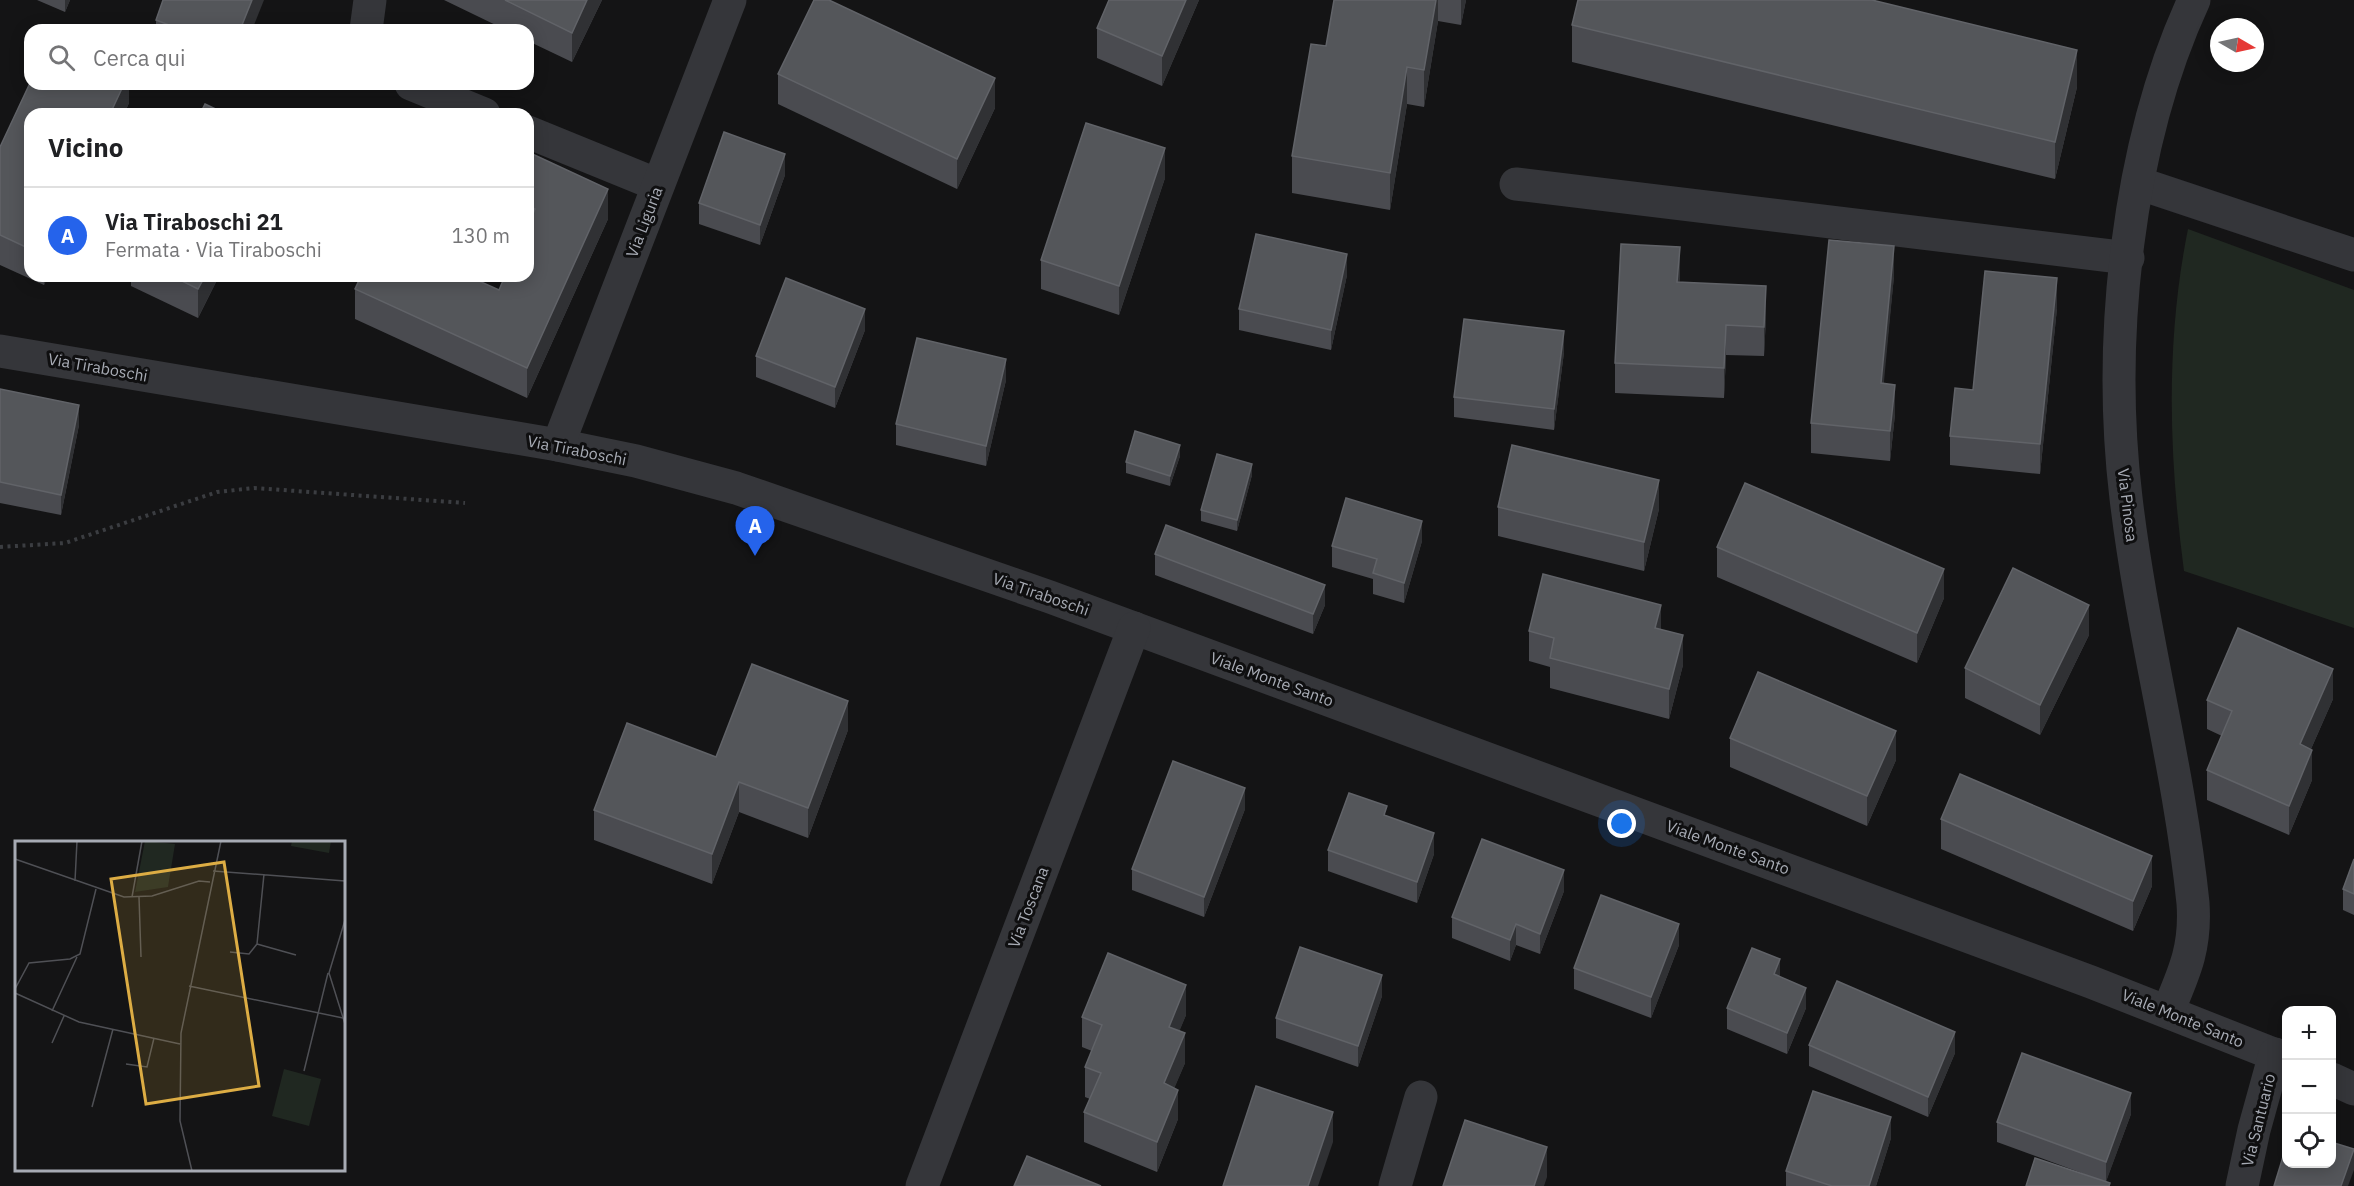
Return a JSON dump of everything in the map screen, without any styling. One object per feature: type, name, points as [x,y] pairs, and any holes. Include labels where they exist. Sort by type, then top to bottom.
[{"type":"street","points":[[367,24],[370,0]]},
{"type":"street","name":"Via Liguria","points":[[558,445],[730,0]]},
{"type":"street","name":"Via Pinosa","points":[[2169,1011],[2190,957],[2194,921],[2193,903],[2171,756],[2126,497],[2119,393],[2122,313],[2138,183],[2163,80],[2194,0]]},
{"type":"street","points":[[426,90],[469,108]]},
{"type":"street","points":[[534,134],[658,185]]},
{"type":"street","points":[[2138,183],[2354,255]]},
{"type":"street","points":[[1516,184],[2127,258]]},
{"type":"street","name":"Via Tiraboschi","points":[[0,351],[558,445],[636,461],[736,488],[1134,628]]},
{"type":"street","name":"Viale Monte Santo","points":[[1134,628],[2169,1011],[2281,1057]]},
{"type":"street","name":"Via Toscana","points":[[921,1186],[1134,628]]},
{"type":"street","name":"Via Santuario","points":[[2242,1186],[2254,1130],[2281,1057]]},
{"type":"street","points":[[2336,1081],[2354,1089]]},
{"type":"street","points":[[1395,1186],[1421,1097]]},
{"type":"path","points":[[0,547],[65,543],[217,492],[254,488],[465,503]]},
{"type":"shaded area","points":[[2188,229],[2354,290],[2354,628],[2184,571],[2175,486],[2172,400],[2176,314]]},
{"type":"building","points":[[163,0],[252,0],[242,24],[166,24],[156,20]]},
{"type":"building","points":[[505,0],[587,0],[572,33]]},
{"type":"building","points":[[814,0],[829,0],[995,78],[957,159],[778,74]]},
{"type":"building","points":[[1109,0],[1186,0],[1162,56],[1097,28]]},
{"type":"building","points":[[1334,0],[1436,0],[1424,70],[1407,67],[1390,173],[1292,156],[1311,44],[1326,46]]},
{"type":"building","points":[[1578,0],[1872,0],[2077,50],[2055,142],[1572,25]]},
{"type":"building","points":[[27,90],[121,90],[113,108],[24,108],[24,246],[0,235],[0,147]]},
{"type":"building","points":[[1086,123],[1165,148],[1119,286],[1041,260]]},
{"type":"building","points":[[724,132],[785,154],[760,225],[699,203]]},
{"type":"building","points":[[534,155],[608,189],[527,368],[355,289],[358,282],[481,282],[499,290],[502,282],[534,282]]},
{"type":"building","points":[[1256,234],[1347,254],[1331,330],[1239,309]]},
{"type":"building","points":[[1829,240],[1894,246],[1881,383],[1895,385],[1890,431],[1811,423]]},
{"type":"building","points":[[1621,244],[1680,247],[1677,282],[1766,286],[1764,327],[1726,325],[1724,368],[1615,363]]},
{"type":"building","points":[[1985,271],[2057,278],[2040,444],[1950,436],[1955,388],[1973,390]]},
{"type":"building","points":[[786,278],[865,309],[835,387],[756,356]]},
{"type":"building","points":[[184,282],[202,282],[198,289]]},
{"type":"building","points":[[1464,319],[1564,331],[1554,409],[1454,397]]},
{"type":"building","points":[[917,338],[1006,359],[986,446],[896,424]]},
{"type":"building","points":[[0,389],[79,405],[61,495],[0,482]]},
{"type":"building","points":[[1135,431],[1180,445],[1170,476],[1126,462]]},
{"type":"building","points":[[1512,445],[1659,480],[1644,542],[1498,507]]},
{"type":"building","points":[[1217,454],[1252,464],[1237,520],[1201,510]]},
{"type":"building","points":[[1745,483],[1944,569],[1917,633],[1717,547]]},
{"type":"building","points":[[1346,498],[1422,521],[1404,583],[1373,573],[1377,559],[1332,546]]},
{"type":"building","points":[[1166,525],[1325,585],[1313,614],[1155,554]]},
{"type":"building","points":[[2013,568],[2089,605],[2040,705],[1965,668]]},
{"type":"building","points":[[1543,574],[1661,605],[1655,628],[1683,635],[1669,689],[1550,658],[1554,638],[1529,631]]},
{"type":"building","points":[[2238,628],[2333,669],[2300,744],[2312,750],[2289,806],[2207,770],[2232,711],[2207,700]]},
{"type":"building","points":[[752,664],[848,701],[808,808],[739,782],[712,854],[594,810],[627,723],[716,757]]},
{"type":"building","points":[[1758,672],[1896,731],[1867,796],[1730,738]]},
{"type":"building","points":[[1173,761],[1245,788],[1204,897],[1132,869]]},
{"type":"building","points":[[1960,774],[2152,856],[2133,901],[1941,819]]},
{"type":"building","points":[[1349,793],[1387,806],[1384,815],[1434,833],[1417,882],[1328,850]]},
{"type":"building","points":[[1482,839],[1564,870],[1540,934],[1516,924],[1510,940],[1452,917]]},
{"type":"building","points":[[2354,859],[2354,894],[2343,889]]},
{"type":"building","points":[[1601,895],[1679,924],[1651,997],[1574,968]]},
{"type":"building","points":[[1300,947],[1382,975],[1358,1046],[1276,1018]]},
{"type":"building","points":[[1752,948],[1780,959],[1774,974],[1806,988],[1787,1033],[1727,1008]]},
{"type":"building","points":[[1108,953],[1186,985],[1169,1027],[1185,1033],[1164,1083],[1178,1090],[1157,1142],[1084,1112],[1101,1073],[1085,1067],[1102,1025],[1082,1017]]},
{"type":"building","points":[[1837,981],[1955,1032],[1928,1097],[1809,1045]]},
{"type":"building","points":[[2022,1053],[2131,1093],[2106,1162],[1997,1122]]},
{"type":"building","points":[[1256,1086],[1333,1112],[1308,1186],[1223,1186]]},
{"type":"building","points":[[1813,1091],[1891,1117],[1869,1186],[1832,1186],[1786,1171]]},
{"type":"building","points":[[1465,1120],[1547,1147],[1534,1186],[1443,1186]]},
{"type":"building","points":[[2336,1144],[2354,1149],[2341,1186],[2274,1186],[2282,1160],[2282,1168],[2336,1168]]},
{"type":"building","points":[[1027,1156],[1101,1186],[1014,1186]]},
{"type":"building","points":[[2035,1158],[2110,1183],[2109,1186],[2026,1186]]},
{"type":"place","name":"Via Tiraboschi 21","points":[[755,556]]}]
